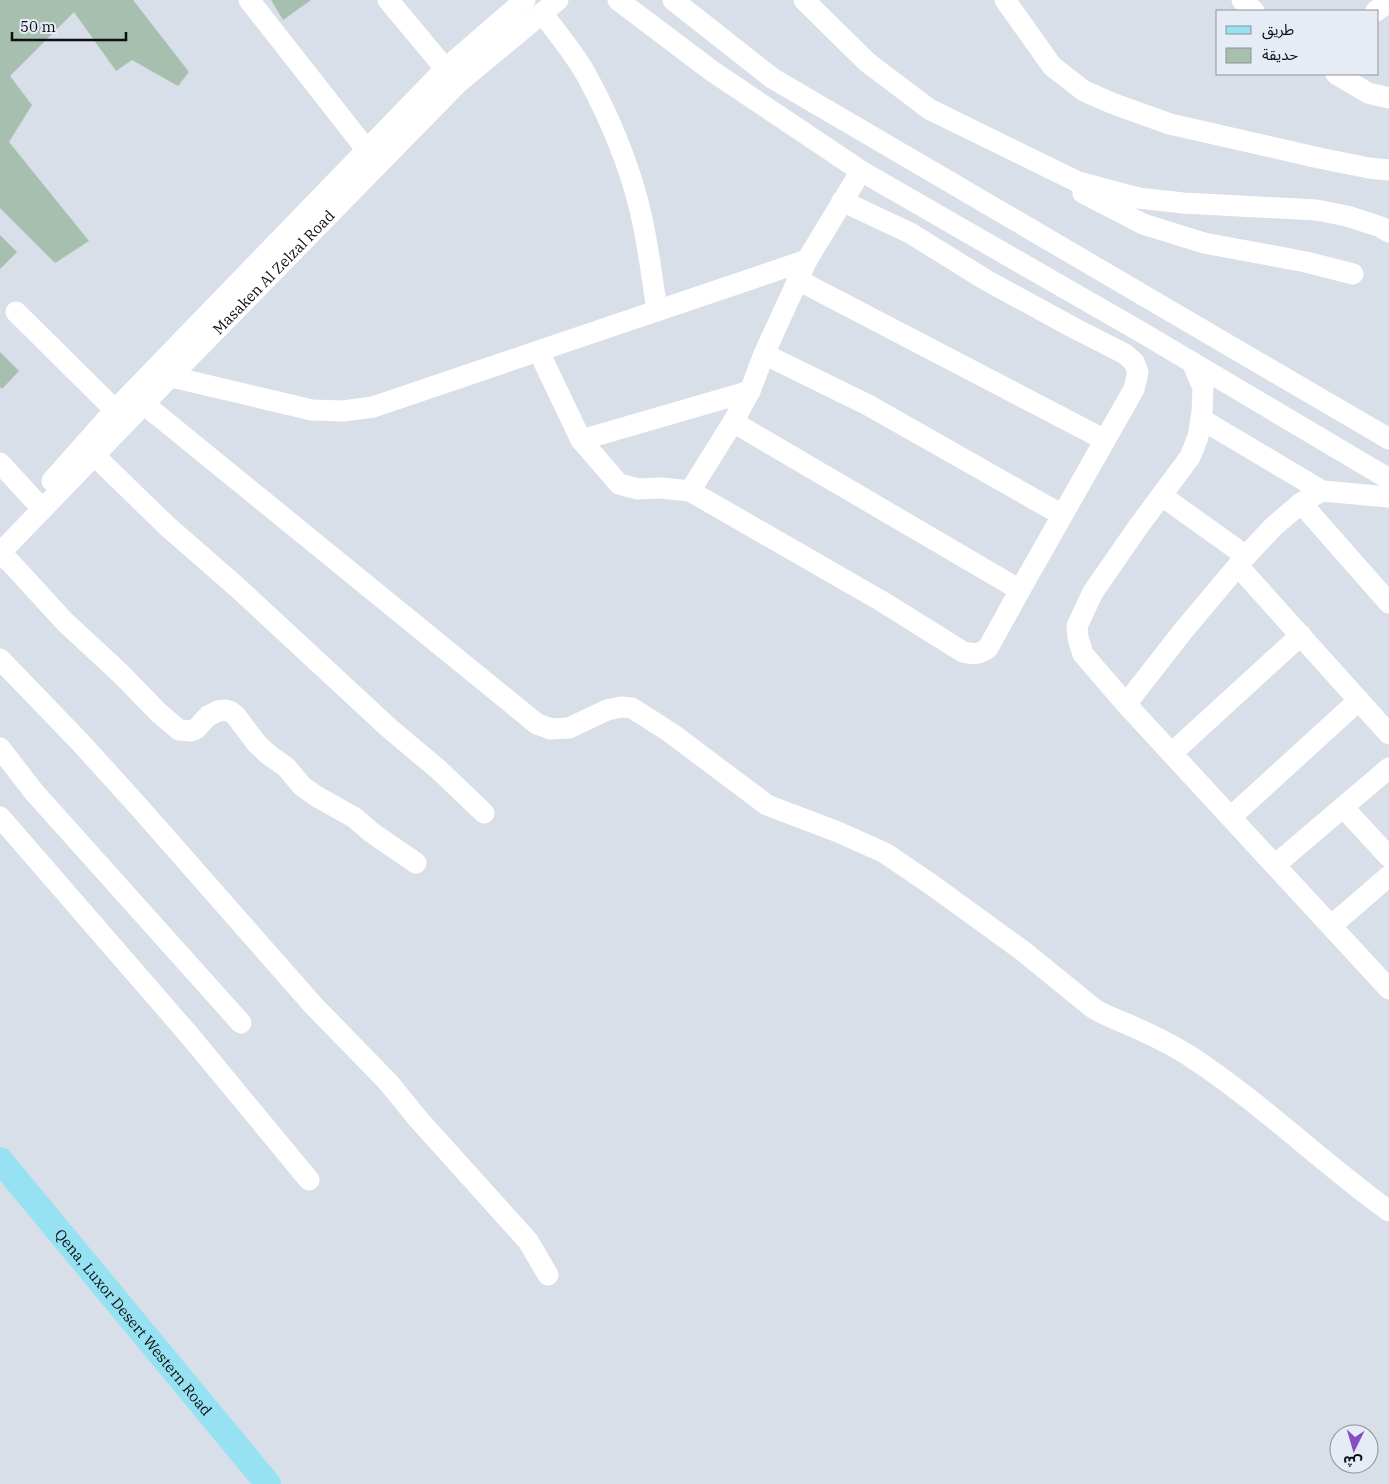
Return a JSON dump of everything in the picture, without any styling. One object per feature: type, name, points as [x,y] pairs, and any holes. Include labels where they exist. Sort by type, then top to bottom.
[{"type":"main road","name":"Qena, Luxor Desert Western Road","points":[[0,1160],[268,1484]]},
{"type":"street","points":[[249,0],[366,149]]},
{"type":"street","points":[[388,0],[451,76]]},
{"type":"street","name":"Masaken Al Zelzal Road","points":[[0,553],[144,404],[161,374],[366,149],[451,76],[542,14],[558,0]]},
{"type":"street","points":[[618,0],[712,71],[861,172],[1192,362],[1389,479]]},
{"type":"street","points":[[648,23],[668,0]]},
{"type":"street","points":[[673,0],[772,78],[1389,439]]},
{"type":"street","points":[[804,0],[866,62],[928,109],[1078,182],[1138,198],[1183,203],[1316,210],[1347,216],[1381,227],[1389,232]]},
{"type":"street","points":[[1005,0],[1052,66],[1084,91],[1170,124],[1319,158],[1389,170]]},
{"type":"street","name":"Masaken Al Zelzal Road","points":[[0,539],[115,410],[161,374],[451,76],[520,2]]},
{"type":"street","points":[[542,14],[588,77],[612,128],[626,164],[640,209],[657,311]]},
{"type":"street","points":[[1342,76],[1368,93],[1389,98]]},
{"type":"street","points":[[690,490],[733,422],[750,391],[764,354],[807,260],[861,172]]},
{"type":"street","points":[[1062,174],[1075,188],[1142,224],[1204,242],[1306,262],[1354,274]]},
{"type":"street","points":[[539,352],[580,440],[619,484],[638,489],[690,490],[883,602],[963,652],[981,654],[988,648],[1134,389],[1138,372],[1129,356],[986,280],[910,233],[842,201]]},
{"type":"street","points":[[161,374],[312,410],[343,411],[373,407],[807,260]]},
{"type":"street","points":[[798,280],[1105,440]]},
{"type":"street","points":[[16,312],[115,410]]},
{"type":"street","points":[[764,354],[868,405],[1062,514]]},
{"type":"street","points":[[1192,362],[1203,388],[1198,437],[1190,457],[1093,592],[1077,626],[1078,638],[1083,654],[1126,704],[1389,989]]},
{"type":"street","points":[[580,440],[750,391]]},
{"type":"street","points":[[144,404],[537,724],[551,729],[570,728],[606,710],[621,707],[632,708],[671,734],[767,805],[838,832],[885,853],[1023,951],[1093,1008],[1168,1043],[1212,1071],[1275,1118],[1349,1180],[1389,1210]]},
{"type":"street","points":[[1201,419],[1322,491],[1389,497]]},
{"type":"street","points":[[733,422],[1020,590]]},
{"type":"street","points":[[94,456],[167,526],[238,588],[484,813]]},
{"type":"street","points":[[0,463],[34,500]]},
{"type":"street","points":[[1126,704],[1183,631],[1272,527],[1301,503],[1322,491]]},
{"type":"street","points":[[1162,496],[1242,561],[1300,635],[1389,734]]},
{"type":"street","points":[[1301,503],[1389,604]]},
{"type":"street","points":[[0,553],[65,622],[178,730],[188,732],[196,729],[208,716],[218,711],[226,710],[231,712],[257,744],[286,767],[302,786],[356,818],[371,832],[416,864]]},
{"type":"street","points":[[1172,753],[1300,635]]},
{"type":"street","points":[[0,659],[80,742],[138,806],[312,1005],[388,1082],[419,1120],[528,1241],[548,1275]]},
{"type":"street","points":[[1231,818],[1359,700]]},
{"type":"street","points":[[0,748],[34,792],[241,1023]]},
{"type":"street","points":[[1275,865],[1389,768]]},
{"type":"street","points":[[1343,807],[1389,857]]},
{"type":"street","points":[[0,817],[190,1036],[309,1180]]},
{"type":"street","points":[[1331,926],[1389,876]]},
{"type":"green space","points":[[0,0],[133,0],[189,72],[178,86],[132,60],[116,71],[74,12],[10,76],[32,105],[9,142],[89,241],[55,263],[0,208]]},
{"type":"green space","points":[[271,0],[311,0],[283,20]]},
{"type":"green space","points":[[0,235],[17,252],[0,269]]},
{"type":"green space","points":[[0,352],[19,371],[2,389],[0,387]]}]
